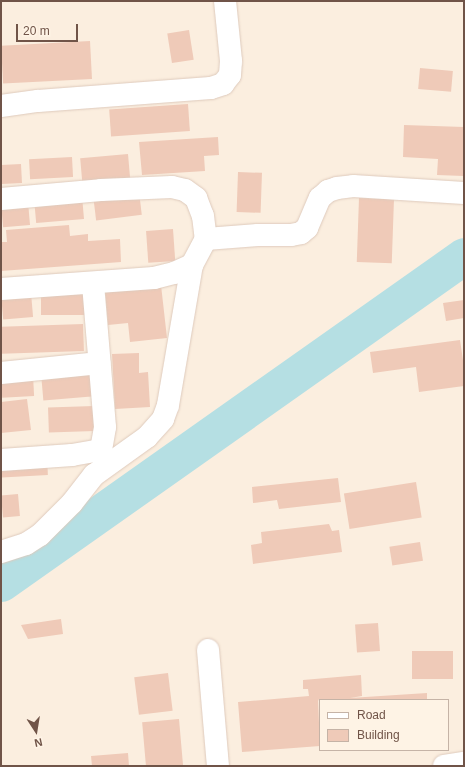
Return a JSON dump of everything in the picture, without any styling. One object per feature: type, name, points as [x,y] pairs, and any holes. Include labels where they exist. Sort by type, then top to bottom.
[{"type":"street","points":[[1,106],[38,101],[211,88],[223,84],[230,75],[231,61],[225,1]]},
{"type":"street","points":[[206,239],[258,235],[291,235],[301,232],[307,228],[320,198],[328,191],[337,188],[353,186],[464,193]]},
{"type":"street","points":[[1,199],[100,190],[172,187],[185,190],[196,198],[203,216],[206,239],[192,265],[168,405],[164,418],[147,437],[94,475],[72,503],[40,536],[26,544],[1,552]]},
{"type":"street","points":[[1,289],[154,278],[174,273],[192,265]]},
{"type":"street","points":[[93,283],[105,427],[101,450],[94,475]]},
{"type":"street","points":[[1,373],[99,363]]},
{"type":"street","points":[[1,460],[72,455],[101,450]]},
{"type":"street","points":[[208,650],[218,766]]},
{"type":"street","points":[[444,766],[464,763]]},
{"type":"building","points":[[189,30],[194,60],[172,63],[167,33]]},
{"type":"building","points":[[90,41],[92,79],[3,84],[1,46]]},
{"type":"building","points":[[420,68],[453,71],[451,92],[418,89]]},
{"type":"building","points":[[188,104],[190,131],[111,136],[109,110]]},
{"type":"building","points":[[404,125],[464,127],[464,176],[437,175],[438,159],[403,157]]},
{"type":"building","points":[[218,137],[219,155],[204,156],[205,171],[142,175],[139,142]]},
{"type":"building","points":[[128,154],[130,178],[82,182],[80,158]]},
{"type":"building","points":[[72,157],[73,177],[30,179],[29,159]]},
{"type":"building","points":[[21,164],[22,183],[2,184],[1,165]]},
{"type":"building","points":[[238,172],[262,173],[261,213],[237,212]]},
{"type":"building","points":[[139,192],[142,215],[96,220],[93,198]]},
{"type":"building","points":[[82,196],[84,219],[36,223],[34,200]]},
{"type":"building","points":[[359,198],[394,199],[392,263],[357,262]]},
{"type":"building","points":[[28,202],[30,225],[3,227],[1,204]]},
{"type":"building","points":[[69,225],[70,236],[88,234],[88,241],[120,239],[121,262],[1,271],[1,242],[7,242],[6,230]]},
{"type":"building","points":[[173,229],[175,261],[148,263],[146,231]]},
{"type":"building","points":[[161,285],[167,338],[130,342],[128,323],[108,325],[105,291]]},
{"type":"building","points":[[41,290],[88,290],[88,315],[41,315]]},
{"type":"building","points":[[31,293],[33,317],[3,320],[1,296]]},
{"type":"building","points":[[464,300],[464,318],[446,321],[443,303]]},
{"type":"building","points":[[83,324],[84,351],[2,354],[1,327]]},
{"type":"building","points":[[460,340],[464,367],[464,386],[419,392],[416,367],[373,373],[370,352]]},
{"type":"building","points":[[139,353],[139,373],[148,372],[150,407],[115,409],[112,354]]},
{"type":"building","points":[[95,371],[97,396],[43,401],[41,376]]},
{"type":"building","points":[[33,375],[34,396],[2,398],[1,377]]},
{"type":"building","points":[[27,399],[31,430],[1,433],[1,402]]},
{"type":"building","points":[[94,406],[95,431],[49,433],[48,408]]},
{"type":"building","points":[[47,458],[48,475],[2,477],[1,460]]},
{"type":"building","points":[[338,478],[341,502],[279,509],[277,500],[253,503],[252,487]]},
{"type":"building","points":[[416,482],[422,518],[350,529],[344,493]]},
{"type":"building","points":[[18,494],[20,516],[3,517],[1,495]]},
{"type":"building","points":[[329,524],[332,531],[339,530],[342,552],[253,564],[251,545],[262,543],[261,532]]},
{"type":"building","points":[[420,542],[423,561],[392,566],[389,547]]},
{"type":"building","points":[[61,619],[63,634],[28,639],[21,625]]},
{"type":"building","points":[[378,623],[380,651],[357,653],[355,625]]},
{"type":"building","points":[[412,651],[453,651],[453,679],[412,679]]},
{"type":"building","points":[[168,673],[173,711],[139,715],[134,677]]},
{"type":"building","points":[[361,675],[362,696],[350,698],[427,693],[427,699],[319,699],[319,701],[318,699],[319,746],[242,752],[238,702],[309,696],[308,689],[303,689],[303,680]]},
{"type":"building","points":[[179,719],[183,766],[146,766],[142,722]]},
{"type":"building","points":[[128,753],[129,766],[92,766],[91,756]]},
{"type":"waterway","points":[[1,583],[464,256]]}]
